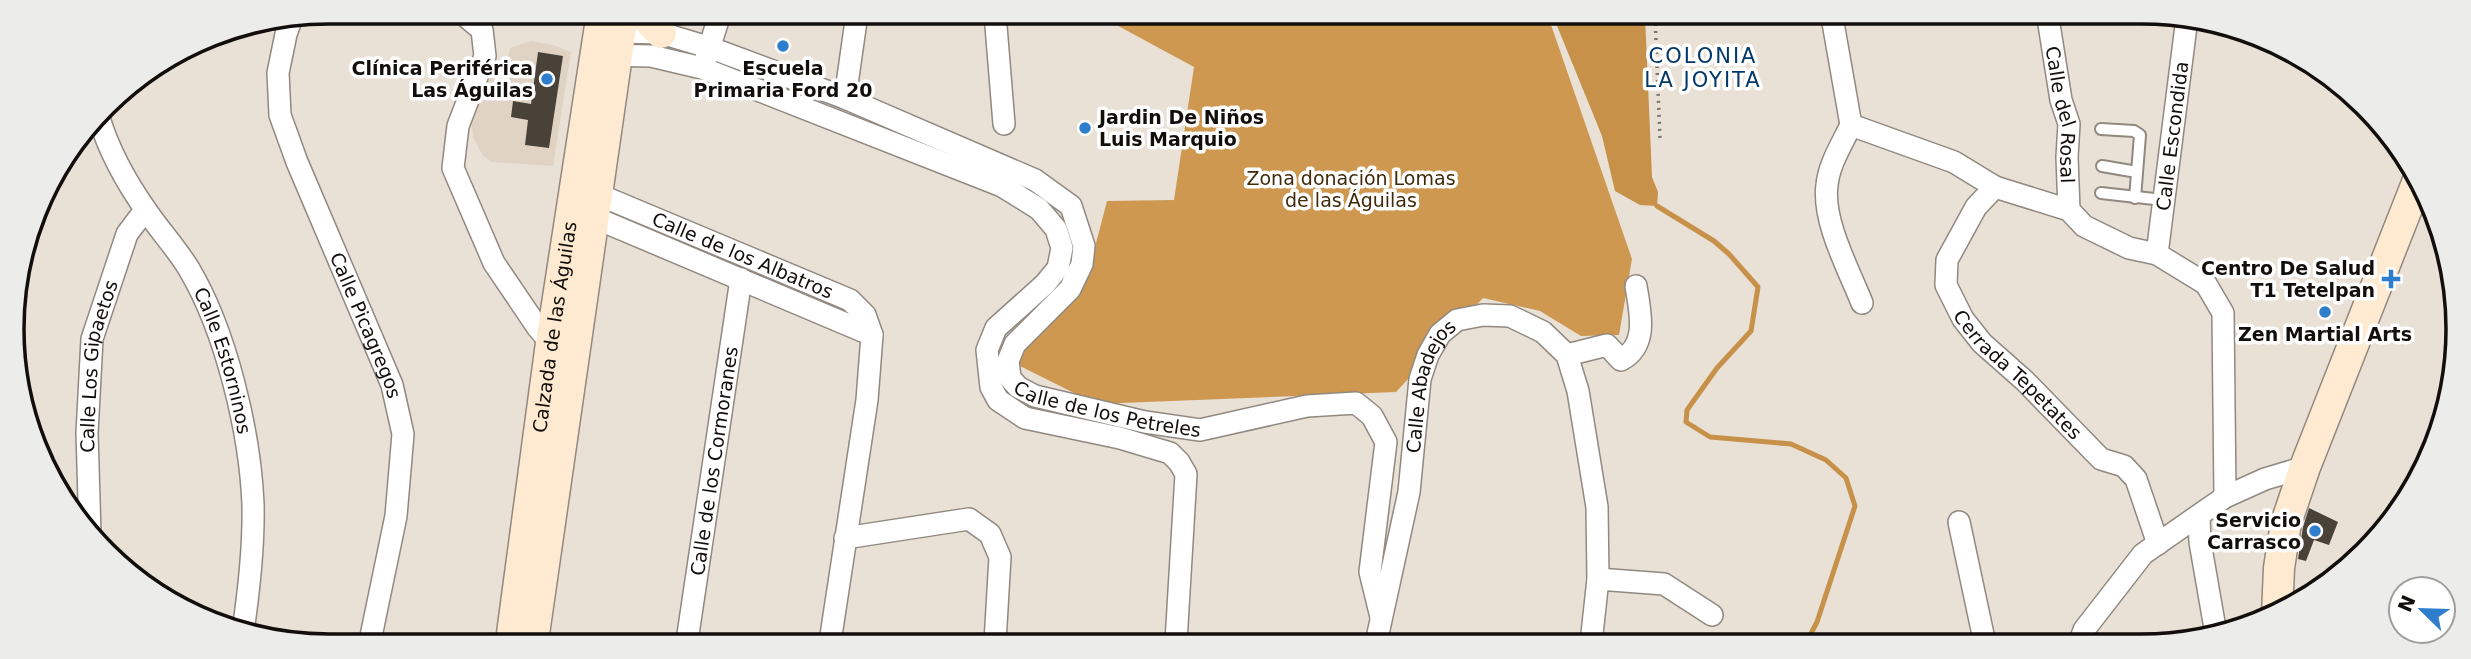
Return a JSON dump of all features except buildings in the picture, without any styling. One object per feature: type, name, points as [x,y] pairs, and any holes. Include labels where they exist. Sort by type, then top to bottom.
[{"type":"main road","name":"Calzada de las Águilas","points":[[512,634],[620,30]]},
{"type":"main road","name":"Calzada de las Águilas","points":[[534,634],[562,346],[595,206],[620,30]]},
{"type":"main road","points":[[2278,602],[2279,568],[2286,523],[2305,467],[2413,192]]},
{"type":"street","points":[[475,24],[482,30],[485,57],[458,126],[453,168],[494,263],[562,346]]},
{"type":"street","points":[[702,68],[717,24]]},
{"type":"street","points":[[845,99],[856,24]]},
{"type":"street","points":[[996,24],[1004,124]]},
{"type":"street","points":[[1833,24],[1851,125],[1836,155],[1827,185],[1828,214],[1862,303]]},
{"type":"street","name":"Calle del Rosal","points":[[2050,24],[2061,100],[2069,124],[2068,210]]},
{"type":"street","name":"Calle Picagregos","points":[[288,27],[278,74],[279,115],[392,385],[403,434],[396,516],[371,634]]},
{"type":"street","name":"Calle Escondida","points":[[2157,254],[2186,28]]},
{"type":"street","name":"Calle de los Petreles","points":[[620,30],[711,48],[845,99],[1035,180],[1071,206],[1084,246],[1082,264],[1070,289],[1015,344],[1008,361],[1010,378],[1018,387],[1035,396],[1132,419],[1200,430],[1307,407],[1356,403],[1372,416],[1386,442],[1370,572],[1381,617]]},
{"type":"street","name":"Calle de los Petreles","points":[[620,30],[651,56],[702,68],[1002,186],[1039,209],[1056,229],[1062,248],[1058,268],[1045,284],[996,328],[987,350],[990,387],[998,400],[1025,418],[1120,438],[1170,453],[1179,461],[1186,474],[1176,634]]},
{"type":"street","points":[[1851,125],[1954,162],[1995,187],[2068,210],[2084,226],[2129,248],[2157,254],[2206,284],[2223,313],[2225,497]]},
{"type":"street","name":"Calle Estorninos","points":[[102,126],[106,141],[145,210],[189,269],[230,368],[247,454],[253,505],[244,622]]},
{"type":"street","name":"Cerrada Tepetates","points":[[1995,187],[1976,207],[1947,260],[1946,285],[1963,319],[1982,343],[2025,380],[2101,459],[2124,466],[2136,479],[2158,544]]},
{"type":"street","name":"Calle de los Albatros","points":[[595,206],[741,279],[872,335]]},
{"type":"street","name":"Calle de los Albatros","points":[[595,206],[850,300],[865,315],[872,335]]},
{"type":"street","name":"Calle Los Gipaetos","points":[[90,517],[87,433],[92,339],[127,234],[145,210]]},
{"type":"street","name":"Calle de los Cormoranes","points":[[688,634],[741,279]]},
{"type":"street","points":[[1592,634],[1598,579],[1597,507],[1578,391],[1567,355],[1607,345],[1620,360],[1631,354],[1640,335],[1636,286]]},
{"type":"street","name":"Calle Abadejos","points":[[1378,634],[1409,492],[1420,379],[1428,355],[1440,334],[1457,320],[1483,314],[1510,316],[1543,332],[1567,355]]},
{"type":"street","points":[[831,634],[867,400],[872,335]]},
{"type":"street","points":[[2082,634],[2143,554],[2225,497],[2265,479],[2305,467]]},
{"type":"street","points":[[2199,517],[2200,542],[2215,625]]},
{"type":"street","points":[[845,538],[970,519],[990,534],[1000,557],[995,634]]},
{"type":"street","points":[[1959,522],[1983,634]]},
{"type":"street","points":[[1598,579],[1664,584],[1712,615]]},
{"type":"lane","points":[[2101,129],[2138,132],[2140,135],[2135,198]]},
{"type":"lane","points":[[2102,166],[2137,172]]},
{"type":"lane","points":[[2101,193],[2163,201]]},
{"type":"path","points":[[1656,24],[1660,138]]},
{"type":"shaded area","points":[[1556,24],[1645,24],[1652,177],[1658,192],[1657,206],[1640,205],[1615,191],[1602,136]]},
{"type":"shaded area","points":[[531,41],[571,52],[553,166],[492,162],[483,156],[473,137],[471,119],[482,90],[496,68],[508,60],[510,48]]},
{"type":"green space","name":"Zona donación Lomas de las Águilas","points":[[1115,24],[1551,24],[1632,259],[1619,335],[1581,336],[1540,311],[1483,298],[1396,392],[1096,404],[1008,360],[1094,251],[1107,201],[1174,200],[1194,67]]},
{"type":"waterway","points":[[1657,206],[1714,241],[1758,287],[1751,331],[1717,368],[1687,410],[1686,422],[1710,437],[1791,444],[1826,460],[1846,478],[1855,506],[1811,634]]},
{"type":"place","name":"Escuela Primaria Ford 20","points":[[783,46]]},
{"type":"place","name":"Clínica Periférica Las Águilas","points":[[547,79]]},
{"type":"place","name":"Jardin De Niños Luis Marquio","points":[[1085,128]]},
{"type":"place","name":"Centro De Salud T1 Tetelpan","points":[[2391,279]]},
{"type":"place","name":"Zen Martial Arts","points":[[2325,312]]},
{"type":"place","name":"Servicio Carrasco","points":[[2315,531]]},
{"type":"district","name":"COLONIA LA JOYITA","points":[[1703,68]]}]
